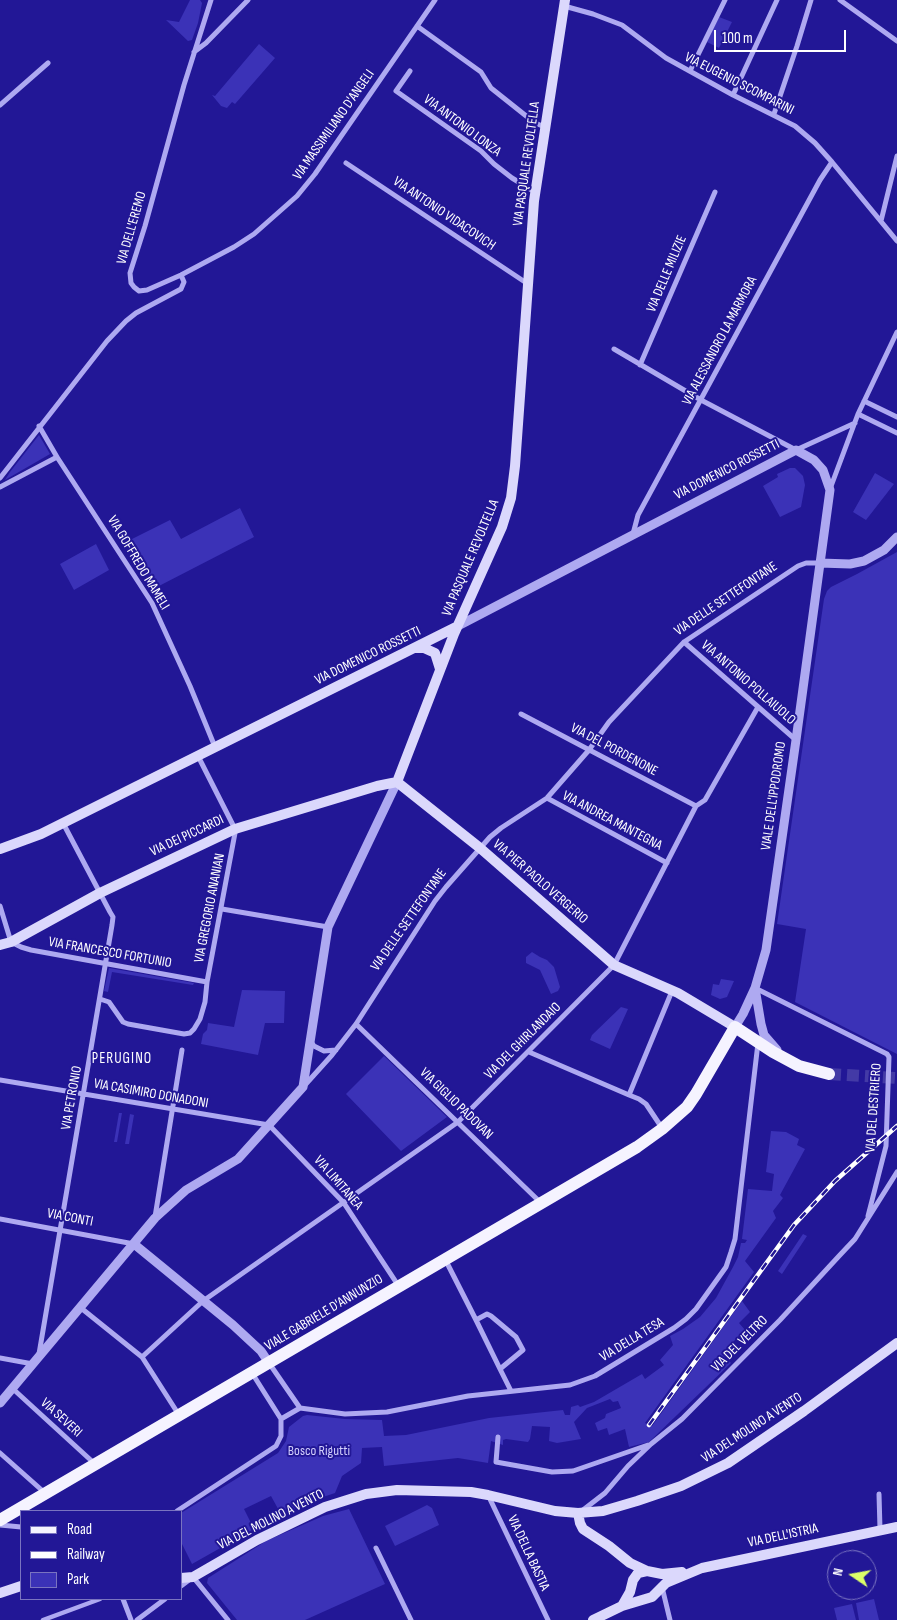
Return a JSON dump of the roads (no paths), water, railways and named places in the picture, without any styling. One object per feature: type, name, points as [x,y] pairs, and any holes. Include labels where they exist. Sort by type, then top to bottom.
[{"type":"main road","name":"VIA PASQUALE REVOLTELLA","points":[[397,782],[456,628],[502,527],[511,498],[535,192],[564,3]]},
{"type":"main road","name":"VIA DOMENICO ROSSETTI","points":[[0,849],[26,840],[456,628]]},
{"type":"main road","points":[[416,648],[424,648],[434,653],[440,669]]},
{"type":"main road","name":"VIA DEI PICCARDI","points":[[0,945],[11,942],[100,893],[235,829],[377,786],[397,782]]},
{"type":"main road","name":"VIA PIER PAOLO VERGERIO","points":[[397,782],[480,848],[614,965],[673,990],[735,1027]]},
{"type":"main road","points":[[735,1027],[758,1043],[799,1066],[829,1074]]},
{"type":"main road","name":"VIALE GABRIELE D'ANNUNZIO","points":[[0,1520],[540,1202],[637,1147],[662,1130],[687,1107],[735,1027]]},
{"type":"main road","name":"VIA DEL MOLINO A VENTO","points":[[182,1578],[193,1577],[257,1540],[324,1507],[366,1494],[397,1490],[456,1491],[488,1495],[555,1511],[578,1513],[603,1511],[637,1501],[681,1486],[728,1463],[804,1411],[897,1343]]},
{"type":"main road","points":[[578,1513],[583,1529],[609,1546],[620,1556],[658,1578],[660,1589]]},
{"type":"main road","name":"VIA DELL'ISTRIA","points":[[649,1572],[662,1574],[692,1571],[897,1526]]},
{"type":"main road","points":[[620,1556],[631,1573],[633,1589],[639,1596],[648,1598]]},
{"type":"main road","name":"VIA DELL'ISTRIA","points":[[593,1620],[622,1606],[652,1597],[666,1583],[692,1571]]},
{"type":"main road","points":[[622,1606],[627,1600],[638,1573],[649,1572]]},
{"type":"main road","points":[[0,1593],[20,1586]]},
{"type":"street","name":"VIA DELL'EREMO","points":[[181,275],[147,290],[139,291],[134,288],[130,278],[194,52],[211,0]]},
{"type":"street","points":[[194,52],[206,43],[248,0]]},
{"type":"street","name":"VIA MASSIMILIANO D'ANGELI","points":[[181,275],[234,247],[254,234],[297,196],[315,174],[435,0]]},
{"type":"street","points":[[690,72],[725,0]]},
{"type":"street","points":[[733,95],[777,0]]},
{"type":"street","points":[[774,114],[798,46],[811,0]]},
{"type":"street","points":[[840,0],[897,41]]},
{"type":"street","name":"VIA EUGENIO SCOMPARINI","points":[[564,3],[622,26],[658,53],[690,72],[796,126],[832,162],[897,241]]},
{"type":"street","points":[[417,26],[481,72],[491,88],[534,123],[545,127]]},
{"type":"street","points":[[0,105],[48,63]]},
{"type":"street","name":"VIA ANTONIO LONZA","points":[[410,71],[396,92],[481,151],[512,178],[535,192]]},
{"type":"street","points":[[881,221],[897,156]]},
{"type":"street","name":"VIA ANTONIO VIDACOVICH","points":[[346,162],[528,284]]},
{"type":"street","name":"VIA ALESSANDRO LA MARMORA","points":[[633,534],[638,515],[820,180],[832,162]]},
{"type":"street","name":"VIA DELLE MILIZIE","points":[[640,365],[715,192]]},
{"type":"street","points":[[0,478],[107,341],[136,313],[181,289],[184,282],[181,275]]},
{"type":"street","points":[[830,490],[858,414],[897,332]]},
{"type":"street","points":[[614,349],[701,400],[805,454],[823,470],[830,490]]},
{"type":"street","points":[[864,401],[897,417]]},
{"type":"street","points":[[858,414],[897,433]]},
{"type":"street","points":[[796,450],[855,422]]},
{"type":"street","name":"VIA GOFFREDO MAMELI","points":[[39,426],[57,457],[152,603],[190,686],[215,747]]},
{"type":"street","name":"VIA DOMENICO ROSSETTI","points":[[456,628],[796,450]]},
{"type":"street","points":[[0,487],[57,457]]},
{"type":"street","name":"VIALE DELL'IPPODROMO","points":[[735,1027],[755,988],[766,950],[830,490]]},
{"type":"street","points":[[820,563],[850,564],[864,561],[884,550],[897,537]]},
{"type":"street","name":"VIA DELLE SETTEFONTANE","points":[[81,1308],[155,1218],[186,1190],[238,1159],[269,1125],[336,1050],[356,1024],[435,901],[480,848],[501,828],[547,798],[609,722],[684,642],[798,566],[806,563],[820,563]]},
{"type":"street","name":"VIA ANTONIO POLLAIUOLO","points":[[684,642],[796,740]]},
{"type":"street","name":"VIA DEL GHIRLANDAIO","points":[[142,1357],[203,1301],[458,1122],[614,965],[696,806],[705,800],[758,707]]},
{"type":"street","name":"VIA DEL PORDENONE","points":[[521,714],[696,806]]},
{"type":"street","points":[[198,756],[235,829]]},
{"type":"street","name":"VIA PASQUALE REVOLTELLA","points":[[303,1087],[328,927],[397,782]]},
{"type":"street","name":"VIA ANDREA MANTEGNA","points":[[547,798],[667,863]]},
{"type":"street","name":"VIA PETRONIO","points":[[35,1360],[84,1094],[112,917],[63,822]]},
{"type":"street","name":"VIA GREGORIO ANANIAN","points":[[100,999],[109,1002],[123,1022],[128,1024],[184,1034],[190,1033],[194,1029],[200,1019],[205,1002],[235,829]]},
{"type":"street","points":[[0,906],[11,942]]},
{"type":"street","points":[[222,909],[328,927]]},
{"type":"street","name":"VIA FRANCESCO FORTUNIO","points":[[11,942],[32,950],[207,982]]},
{"type":"street","points":[[755,988],[764,1035],[781,1054],[799,1066]]},
{"type":"street","name":"VIA DEL DESTRIERO","points":[[755,988],[890,1057],[886,1146],[867,1221]]},
{"type":"street","points":[[629,1095],[673,990]]},
{"type":"street","name":"VIA GIGLIO PADOVAN","points":[[356,1024],[540,1202]]},
{"type":"street","points":[[311,1042],[314,1046],[324,1051],[336,1050]]},
{"type":"street","name":"VIA DELLA TESA","points":[[300,1408],[345,1414],[387,1412],[468,1396],[570,1385],[595,1376],[686,1319],[721,1274],[735,1239],[758,1043]]},
{"type":"street","points":[[155,1218],[182,1050]]},
{"type":"street","points":[[528,1052],[640,1099],[646,1104],[662,1130]]},
{"type":"street","name":"VIA CASIMIRO DONADONI","points":[[0,1080],[269,1125]]},
{"type":"street","name":"VIA LIMITANEA","points":[[269,1125],[344,1203],[399,1286]]},
{"type":"street","name":"VIA DEL VELTRO","points":[[578,1513],[592,1504],[651,1444],[682,1419],[780,1320],[855,1239],[897,1172]]},
{"type":"street","name":"VIA CONTI","points":[[0,1219],[134,1244]]},
{"type":"street","points":[[134,1244],[261,1351],[300,1408],[281,1419]]},
{"type":"street","points":[[445,1258],[510,1391]]},
{"type":"street","points":[[0,1403],[81,1308],[142,1357],[179,1415]]},
{"type":"street","points":[[476,1320],[487,1314],[491,1316],[512,1333],[520,1343],[522,1350],[500,1369]]},
{"type":"street","points":[[0,1358],[35,1360]]},
{"type":"street","points":[[179,1510],[276,1446],[281,1436],[281,1419],[252,1373]]},
{"type":"street","name":"VIA SEVERI","points":[[12,1388],[95,1464]]},
{"type":"street","points":[[498,1437],[496,1462],[552,1472],[573,1471],[651,1444]]},
{"type":"street","points":[[0,1453],[46,1493]]},
{"type":"street","points":[[878,1494],[880,1529]]},
{"type":"street","name":"VIA DELLA BASTIA","points":[[488,1495],[548,1620]]},
{"type":"street","points":[[0,1525],[20,1527]]},
{"type":"street","points":[[376,1548],[411,1620]]},
{"type":"street","points":[[182,1585],[193,1577],[228,1620]]},
{"type":"street","points":[[660,1589],[670,1620]]},
{"type":"street","points":[[43,1620],[97,1600]]},
{"type":"street","points":[[123,1600],[131,1620]]},
{"type":"street","points":[[137,1620],[164,1600]]},
{"type":"tunnel","points":[[829,1074],[897,1078]]},
{"type":"railway","points":[[649,1425],[794,1225],[835,1181],[897,1126]]},
{"type":"district","name":"PERUGINO","points":[[122,1059]]},
{"type":"park label","name":"Bosco Rigutti","points":[[319,1451]]}]
